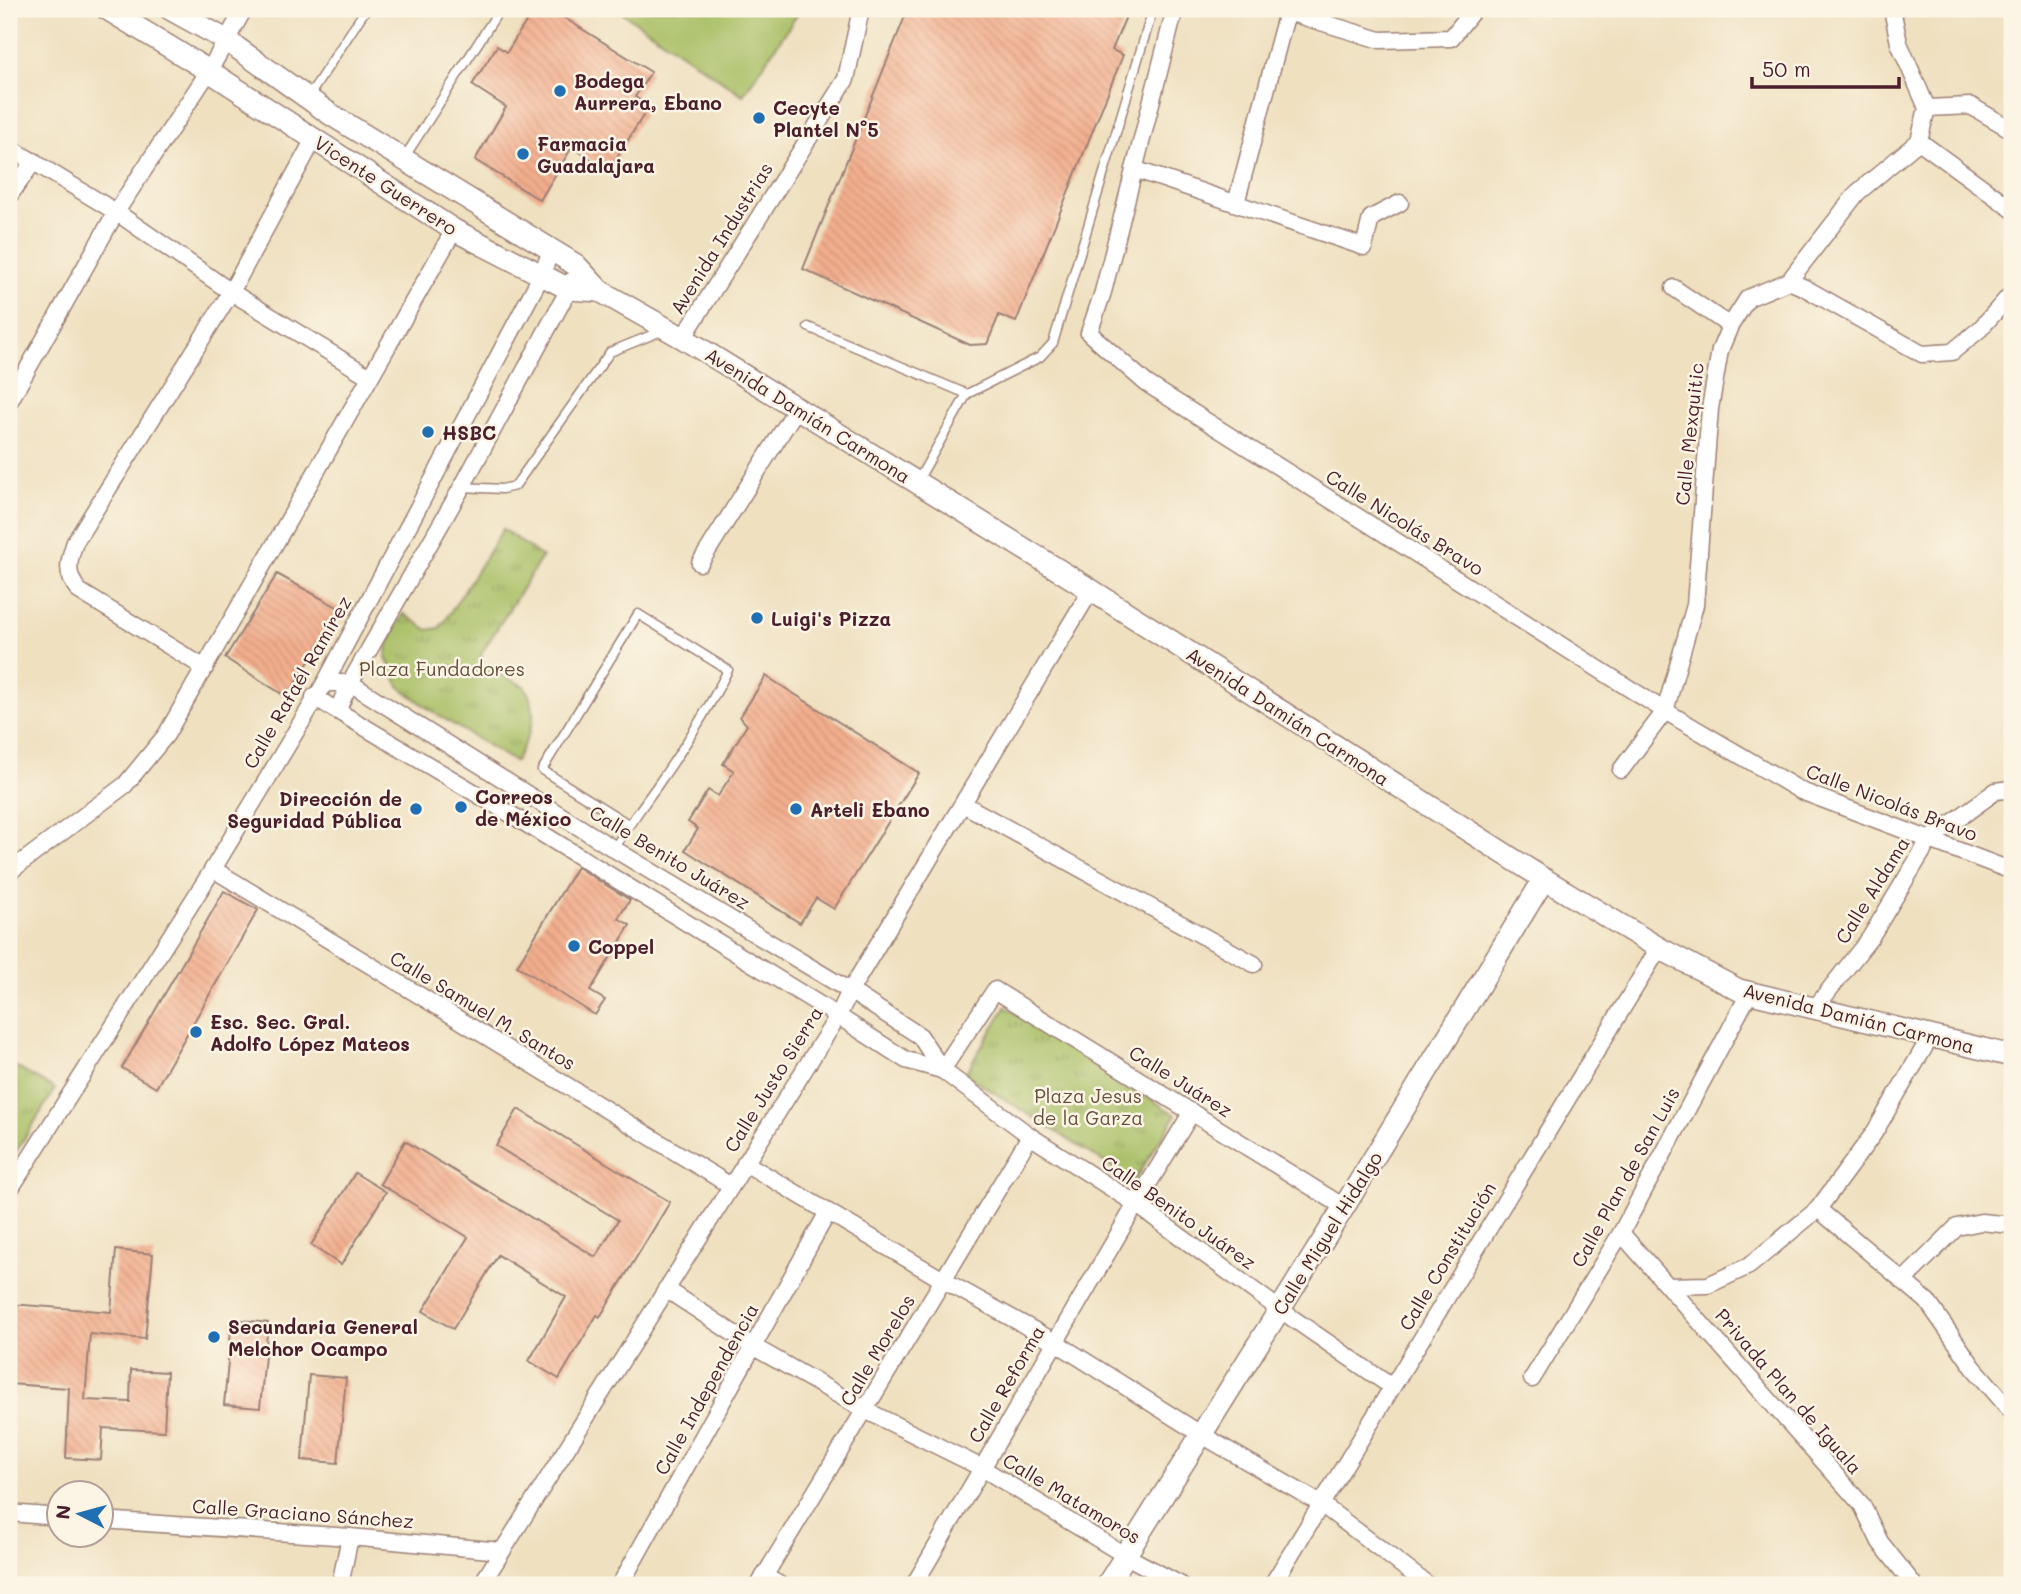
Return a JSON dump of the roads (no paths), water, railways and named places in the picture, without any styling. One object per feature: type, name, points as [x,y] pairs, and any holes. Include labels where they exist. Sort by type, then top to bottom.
[{"type":"street","name":"Vicente Guerrero","points":[[107,9],[209,71],[454,230],[569,289]]},
{"type":"street","name":"Vicente Guerrero","points":[[170,9],[226,40],[330,114],[576,265]]},
{"type":"street","points":[[9,402],[116,212],[209,71],[244,9]]},
{"type":"street","name":"Avenida Industrias","points":[[676,333],[845,79],[861,9]]},
{"type":"street","name":"Calle Nicolás Bravo","points":[[1175,9],[1103,292],[1090,333],[1146,383],[1665,712],[1801,791],[2012,871]]},
{"type":"street","points":[[1236,203],[1282,10],[1380,40],[1451,38],[1474,9]]},
{"type":"street","points":[[1892,9],[1899,43],[1927,108],[1919,141],[2012,209]]},
{"type":"street","points":[[1927,108],[1971,106],[2012,130]]},
{"type":"street","points":[[205,668],[79,591],[70,580],[67,563],[75,542],[231,292],[314,139]]},
{"type":"street","name":"Calle Mexquitic","points":[[1621,770],[1665,712],[1695,605],[1710,409],[1720,349],[1730,326],[1748,298],[1789,281],[1857,193],[1919,141]]},
{"type":"street","points":[[9,146],[116,212],[231,292],[370,377]]},
{"type":"street","points":[[9,196],[34,161]]},
{"type":"street","points":[[1134,169],[1364,247],[1371,218],[1400,203]]},
{"type":"street","points":[[9,872],[125,785],[166,736],[454,230]]},
{"type":"street","name":"Calle Rafaél Ramírez","points":[[9,1191],[213,869],[314,697],[325,683],[541,276],[551,251]]},
{"type":"street","points":[[338,709],[569,289],[576,265]]},
{"type":"street","name":"Avenida Damián Carmona","points":[[576,265],[600,291],[676,333],[917,482],[1544,879],[1659,948],[1739,990],[2012,1056]]},
{"type":"street","points":[[1789,281],[1922,354],[1952,352],[1980,329],[2012,293]]},
{"type":"street","points":[[1674,288],[1730,326]]},
{"type":"street","name":"Avenida Damián Carmona","points":[[569,289],[600,291]]},
{"type":"street","points":[[700,564],[797,408]]},
{"type":"street","name":"Calle Justo Sierra","points":[[481,1585],[838,1016],[850,991],[1091,590]]},
{"type":"street","points":[[325,683],[350,683]]},
{"type":"street","name":"Calle Benito Juárez","points":[[350,683],[520,791],[920,1036],[942,1070],[1030,1136],[1136,1204],[1279,1309],[1392,1387]]},
{"type":"street","name":"Calle Benito Juárez","points":[[314,697],[507,812],[905,1060],[942,1070]]},
{"type":"street","name":"Calle Aldama","points":[[1815,1008],[1870,938],[1930,839],[1996,791],[2012,789]]},
{"type":"street","points":[[507,812],[520,791]]},
{"type":"street","points":[[963,804],[1254,964]]},
{"type":"street","name":"Calle Samuel M. Santos","points":[[213,869],[731,1186]]},
{"type":"street","name":"Calle Miguel Hidalgo","points":[[1107,1585],[1344,1207],[1544,879]]},
{"type":"street","name":"Calle Constitución","points":[[1272,1585],[1659,948]]},
{"type":"street","name":"Calle Juárez","points":[[942,1070],[995,990],[1344,1207]]},
{"type":"street","name":"Calle Plan de San Luis","points":[[1532,1379],[1621,1233],[1750,992]]},
{"type":"street","points":[[1668,1286],[1708,1284],[1749,1266],[1818,1209],[1874,1133],[1931,1036]]},
{"type":"street","name":"Calle Reforma","points":[[914,1585],[1192,1112]]},
{"type":"street","name":"Calle Morelos","points":[[762,1581],[1030,1136]]},
{"type":"street","points":[[745,1163],[943,1280],[1055,1342],[1202,1435],[1321,1504],[1429,1585]]},
{"type":"street","points":[[1818,1209],[1927,1301],[1974,1368],[2012,1412]]},
{"type":"street","name":"Calle Independencia","points":[[620,1585],[828,1212]]},
{"type":"street","points":[[1903,1281],[1957,1227],[1981,1222],[2012,1225]]},
{"type":"street","name":"Privada Plan de Iguala","points":[[1621,1233],[1862,1505],[1880,1542],[1914,1585]]},
{"type":"street","name":"Calle Matamoros","points":[[666,1289],[754,1347],[865,1410],[982,1468],[1126,1556],[1181,1585]]},
{"type":"street","points":[[9,1513],[46,1516]]},
{"type":"street","name":"Calle Graciano Sánchez","points":[[116,1521],[350,1536],[501,1551]]},
{"type":"street","points":[[340,1585],[350,1536]]},
{"type":"street","points":[[762,1581],[780,1585]]},
{"type":"lane","points":[[307,98],[366,9]]},
{"type":"lane","points":[[404,158],[500,9]]},
{"type":"lane","points":[[917,482],[967,394],[1040,357],[1053,343],[1153,9]]},
{"type":"lane","points":[[808,327],[967,394]]},
{"type":"lane","points":[[462,487],[502,489],[515,486],[610,352],[676,333]]},
{"type":"lane","points":[[614,849],[628,824],[658,784],[713,700],[729,670],[638,614],[542,771],[628,824]]},
{"type":"place","name":"Bodega Aurrera, Ebano","points":[[560,91]]},
{"type":"place","name":"Cecyte Plantel N°5","points":[[759,118]]},
{"type":"place","name":"Farmacia Guadalajara","points":[[523,154]]},
{"type":"place","name":"HSBC","points":[[428,432]]},
{"type":"place","name":"Luigi's Pizza","points":[[757,618]]},
{"type":"place","name":"Correos de México","points":[[461,807]]},
{"type":"place","name":"Dirección de Seguridad Pública","points":[[416,809]]},
{"type":"place","name":"Arteli Ebano","points":[[796,809]]},
{"type":"place","name":"Coppel","points":[[574,946]]},
{"type":"place","name":"Esc. Sec. Gral. Adolfo López Mateos","points":[[196,1032]]},
{"type":"place","name":"Secundaria General Melchor Ocampo","points":[[214,1337]]},
{"type":"park label","name":"Plaza Fundadores","points":[[442,668]]},
{"type":"park label","name":"Plaza Jesus de la Garza","points":[[1088,1106]]}]
